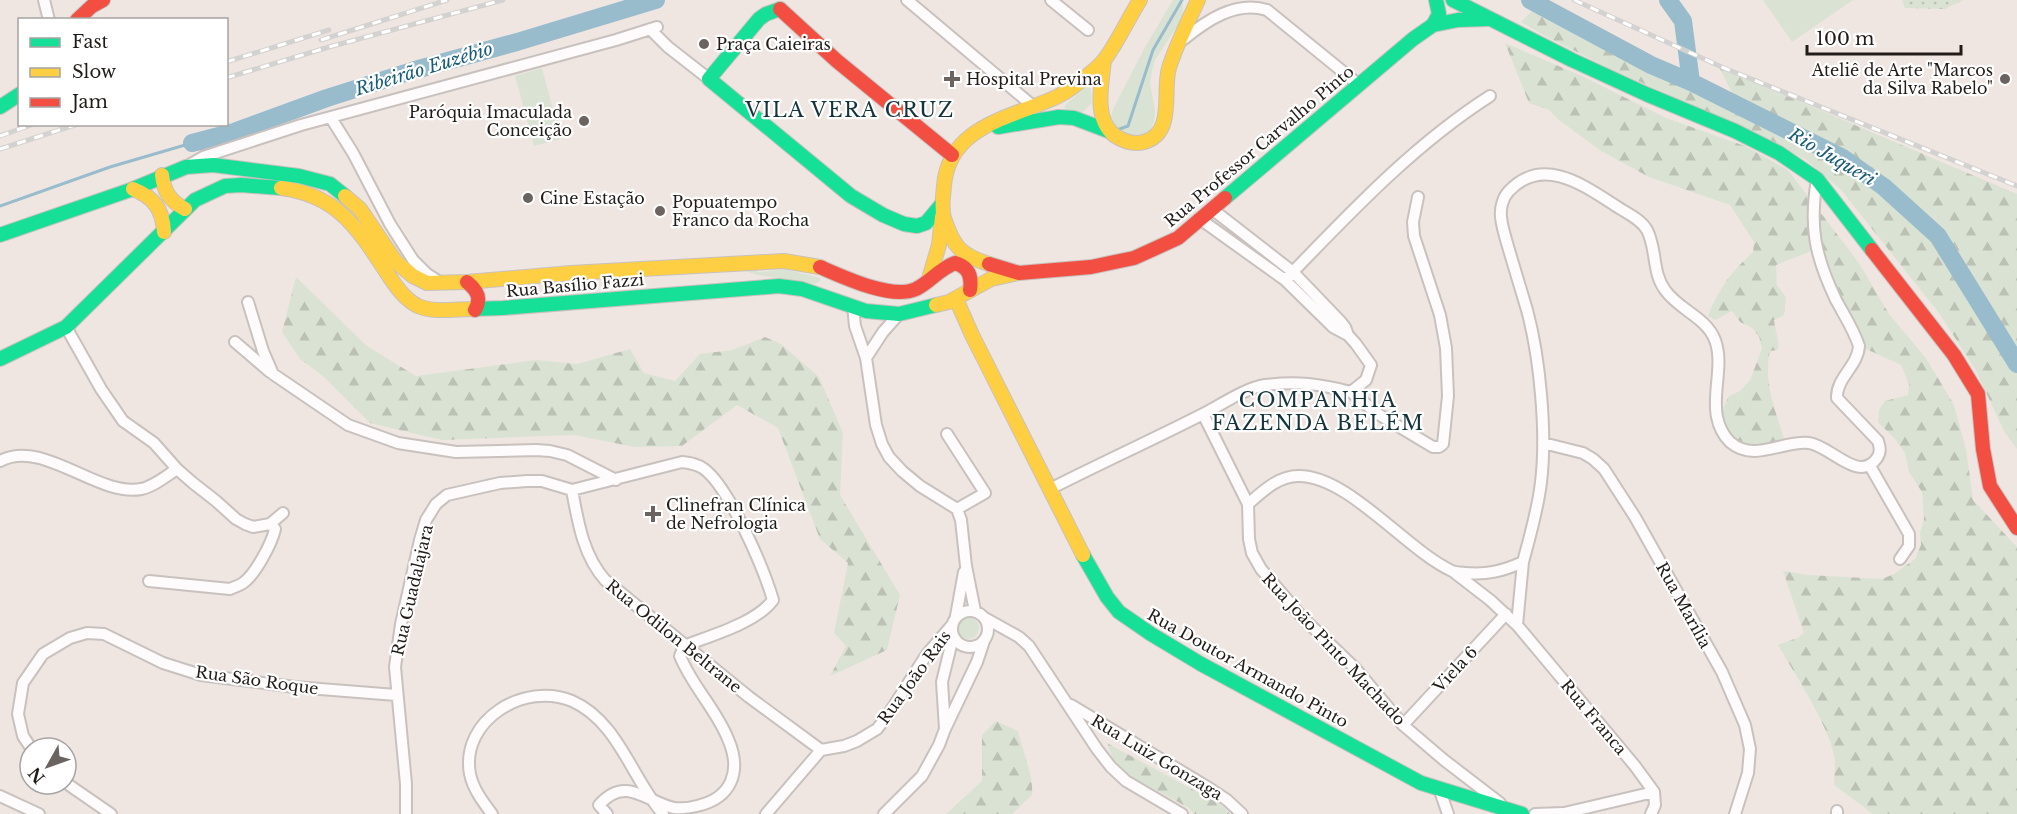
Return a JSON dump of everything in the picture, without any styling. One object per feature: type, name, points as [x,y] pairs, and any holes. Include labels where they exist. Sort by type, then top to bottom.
[{"type":"main road","points":[[79,18],[92,6],[103,0]]},
{"type":"main road","points":[[928,279],[939,245],[945,173],[952,155],[959,146],[983,128],[1068,92],[1105,58],[1140,0]]},
{"type":"main road","points":[[983,128],[1059,117],[1074,118],[1111,132],[1131,143],[1148,142],[1159,132],[1165,118],[1166,76],[1198,0]]},
{"type":"main road","points":[[1433,25],[1439,14],[1436,0]]},
{"type":"main road","points":[[1453,0],[1645,94],[1790,158],[1816,179],[1966,373],[1978,394],[1983,449],[1990,486],[2017,528]]},
{"type":"main road","points":[[942,211],[926,223],[917,226],[904,224],[883,215],[851,196],[709,79],[759,20],[784,4],[837,61],[952,155]]},
{"type":"main road","name":"Rua Professor Carvalho Pinto","points":[[970,290],[997,277],[1091,267],[1134,258],[1178,238],[1413,39],[1433,25],[1488,19]]},
{"type":"main road","points":[[1105,58],[1102,109],[1105,123],[1111,132]]},
{"type":"main road","points":[[0,107],[18,95]]},
{"type":"main road","name":"Rua Basílio Fazzi","points":[[0,235],[133,189],[162,175],[186,167],[221,166],[299,176],[330,184],[360,209],[396,262],[427,283],[442,284],[580,272],[772,261],[807,263],[860,284],[907,292],[918,288],[950,264],[960,263],[970,275],[970,290],[956,299],[898,314],[866,311],[802,289],[770,286],[503,308],[430,310],[416,305],[399,291],[349,220],[324,200],[285,188],[225,186],[205,195],[185,209]]},
{"type":"main road","points":[[0,359],[66,327],[185,209],[171,201],[166,195],[162,175]]},
{"type":"main road","points":[[133,189],[144,193],[156,203],[160,209],[164,232]]},
{"type":"main road","points":[[942,211],[954,245],[967,257],[1019,273]]},
{"type":"main road","points":[[832,298],[840,286],[839,274]]},
{"type":"main road","points":[[496,279],[491,291],[495,301],[503,308]]},
{"type":"main road","points":[[467,282],[478,295],[479,302],[476,309]]},
{"type":"main road","points":[[853,306],[854,294],[860,284]]},
{"type":"main road","name":"Rua Doutor Armando Pinto","points":[[956,299],[1083,556],[1107,597],[1119,612],[1201,664],[1421,783],[1440,791],[1505,807],[1522,814]]},
{"type":"street","points":[[44,0],[48,18]]},
{"type":"street","points":[[907,0],[1033,106]]},
{"type":"street","points":[[1051,0],[1088,30]]},
{"type":"street","points":[[1180,42],[1214,14],[1254,4],[1267,10],[1358,84]]},
{"type":"street","points":[[186,167],[203,157],[301,125],[654,28],[668,47],[709,79]]},
{"type":"street","points":[[1289,276],[1384,181],[1458,117],[1490,96]]},
{"type":"street","points":[[331,118],[353,153],[390,224],[413,260],[427,274],[442,284]]},
{"type":"street","points":[[1517,625],[1523,562],[1541,483],[1543,443],[1535,346],[1501,217],[1503,200],[1516,185],[1534,175],[1547,174],[1575,180],[1637,220],[1647,230],[1658,277],[1664,290],[1702,321],[1712,333],[1717,344],[1716,414],[1719,427],[1733,445],[1757,451],[1811,443],[1854,466],[1864,468],[1870,466],[1881,448],[1878,441],[1837,398],[1839,386],[1855,362],[1859,346],[1826,277],[1815,242],[1812,209],[1816,179]]},
{"type":"street","points":[[1050,489],[1246,391],[1263,386],[1300,382],[1351,392],[1378,414],[1433,447],[1443,444],[1448,396],[1446,348],[1440,315],[1414,236],[1413,222],[1418,197]]},
{"type":"street","points":[[1212,209],[1289,276],[1333,327],[1348,335],[1363,352],[1371,365],[1366,380],[1351,392]]},
{"type":"street","points":[[1200,219],[1289,276]]},
{"type":"street","points":[[248,302],[263,351],[273,374]]},
{"type":"street","points":[[853,306],[855,326],[866,358],[876,424],[882,444],[890,457],[920,486],[957,509],[985,493],[947,434]]},
{"type":"street","points":[[866,358],[898,314]]},
{"type":"street","points":[[66,327],[114,410],[129,427],[154,443],[177,469],[236,519],[253,526],[270,524],[283,513]]},
{"type":"street","points":[[235,342],[273,374],[348,425],[381,438],[398,444],[456,452],[550,451],[567,455],[616,480]]},
{"type":"street","points":[[1203,414],[1248,504],[1274,482],[1298,476],[1320,480],[1349,495],[1453,572],[1494,573],[1523,562]]},
{"type":"street","name":"Rua Marília","points":[[1543,443],[1583,453],[1604,469],[1635,516],[1722,672],[1745,725],[1750,748],[1748,773],[1735,814]]},
{"type":"street","points":[[0,461],[9,456],[27,456],[48,461],[115,488],[133,490],[143,489],[177,469]]},
{"type":"street","name":"Rua Guadalajara","points":[[396,695],[395,667],[401,624],[426,520],[436,504],[447,495],[500,483],[527,480],[572,490],[682,462],[703,468],[723,489],[767,580],[773,600],[760,614],[684,646]]},
{"type":"street","points":[[1870,466],[1909,534],[1909,546],[1900,559]]},
{"type":"street","name":"Rua Odilon Beltrane","points":[[572,490],[580,531],[595,568],[619,594],[749,697],[821,750]]},
{"type":"street","name":"Rua João Pinto Machado","points":[[1248,504],[1249,539],[1252,553],[1261,569],[1302,617],[1355,668],[1403,725],[1505,807]]},
{"type":"street","name":"Rua João Rais","points":[[957,509],[961,520],[966,566],[975,611]]},
{"type":"street","points":[[149,581],[230,589],[242,584],[249,578],[273,540],[275,529],[270,524]]},
{"type":"street","name":"Rua João Rais","points":[[821,750],[844,746],[877,729],[927,654],[954,621],[966,566]]},
{"type":"street","name":"Rua Franca","points":[[1453,572],[1517,625],[1635,766],[1654,792]]},
{"type":"street","points":[[945,729],[942,682],[953,637],[954,621],[964,611],[975,611],[1014,634],[1029,646],[1097,749],[1126,782],[1182,814]]},
{"type":"street","name":"Viela 6","points":[[1403,725],[1506,614]]},
{"type":"street","points":[[884,814],[922,776],[935,756],[945,729],[977,662],[988,630],[985,618]]},
{"type":"street","name":"Rua São Roque","points":[[23,736],[18,714],[23,683],[43,654],[70,638],[87,633],[104,634],[163,663],[201,675],[295,687],[396,695]]},
{"type":"street","points":[[953,637],[956,642],[967,648],[974,647],[984,640],[1014,634]]},
{"type":"street","points":[[607,814],[598,809],[610,795],[620,791],[629,791],[651,801],[683,809],[711,803],[727,789],[731,782],[734,771],[732,748],[725,731],[682,663],[680,656],[684,646]]},
{"type":"street","points":[[396,695],[406,784],[406,814]]},
{"type":"street","points":[[492,814],[474,786],[470,773],[470,746],[475,735],[489,719],[514,702],[534,695],[555,696],[572,701],[604,723],[651,801],[663,814]]},
{"type":"street","name":"Rua Luiz Gonzaga","points":[[1069,704],[1209,788],[1242,814]]},
{"type":"street","points":[[766,814],[821,750]]},
{"type":"street","points":[[78,791],[111,814]]},
{"type":"street","points":[[1440,791],[1448,814]]},
{"type":"street","points":[[1535,814],[1564,813],[1654,792],[1655,805],[1651,814]]},
{"type":"street","points":[[0,796],[39,814]]},
{"type":"green space","points":[[1173,0],[1182,0],[1184,16],[1155,60],[1150,84],[1155,109],[1154,122],[1149,132],[1139,138],[1115,128],[1111,117],[1112,111],[1145,47]]},
{"type":"green space","points":[[1763,0],[1853,0],[1792,42]]},
{"type":"green space","points":[[1902,0],[1963,0],[1945,9],[1905,8]]},
{"type":"green space","points":[[1536,7],[1649,68],[1731,105],[1735,99],[1719,67],[2017,194],[2017,449],[2005,433],[1975,369],[1939,313],[1841,190],[1805,159],[1711,113],[1615,71],[1521,22]]},
{"type":"green space","points":[[1505,43],[1582,76],[1666,118],[1745,146],[1788,170],[1859,263],[1889,314],[1926,358],[1954,405],[1966,449],[1973,500],[2017,547],[2017,814],[1873,814],[1834,785],[1835,762],[1828,735],[1812,702],[1778,645],[1804,633],[1783,571],[1809,575],[1882,579],[1894,574],[1915,559],[1921,545],[1920,533],[1924,519],[1922,492],[1909,472],[1905,453],[1878,422],[1879,410],[1885,401],[1908,395],[1909,384],[1901,365],[1864,348],[1838,298],[1821,247],[1776,265],[1777,285],[1786,297],[1784,315],[1774,320],[1778,350],[1770,351],[1768,375],[1785,442],[1748,449],[1728,436],[1720,415],[1729,396],[1740,391],[1750,380],[1762,349],[1759,336],[1751,327],[1740,322],[1732,311],[1715,320],[1708,316],[1726,281],[1753,252],[1754,242],[1730,205],[1649,177],[1601,151],[1549,110],[1529,103]]},
{"type":"green space","points":[[542,68],[561,139],[534,146],[515,76]]},
{"type":"green space","points":[[1087,86],[1091,89],[1092,103],[1081,114],[1066,110],[1064,106]]},
{"type":"green space","points":[[752,269],[759,272],[785,269],[820,278],[820,281],[815,284],[757,275],[742,270]]},
{"type":"green space","points":[[296,277],[367,346],[416,376],[536,360],[577,364],[630,349],[644,373],[675,381],[700,354],[732,350],[765,337],[781,344],[819,377],[843,433],[840,495],[900,595],[887,650],[830,676],[846,646],[834,633],[848,563],[820,539],[778,428],[737,405],[682,446],[635,447],[574,435],[442,440],[370,423],[324,377],[300,359],[282,332]]},
{"type":"green space","points":[[968,617],[978,624],[979,628],[972,638],[968,639],[958,632],[957,628],[964,618]]},
{"type":"green space","points":[[996,721],[1018,731],[1030,771],[1032,795],[1012,814],[946,814],[982,781],[982,735]]},
{"type":"green space","points":[[1107,743],[1223,806],[1230,814],[1194,814],[1189,808],[1128,775],[1112,757]]},
{"type":"waterway","name":"Ribeirão Euzébio","points":[[192,143],[234,132],[327,98],[415,70],[656,0]]},
{"type":"waterway","name":"Ribeirão Euzébio","points":[[1117,130],[1128,126],[1153,50],[1182,0]]},
{"type":"waterway","name":"Rio Juqueri","points":[[1530,0],[1651,65],[1691,82],[1843,158],[1884,187],[1938,236],[2017,364]]},
{"type":"waterway","name":"Rio Juqueri","points":[[1668,0],[1683,21],[1691,82]]},
{"type":"waterway","name":"Ribeirão Euzébio","points":[[0,206],[110,167],[192,143],[204,151]]},
{"type":"railway","points":[[321,40],[447,0]]},
{"type":"railway","points":[[228,77],[329,47],[503,0]]},
{"type":"railway","points":[[1574,0],[1724,68],[2017,186]]},
{"type":"railway","points":[[228,61],[329,30]]},
{"type":"railway","points":[[0,136],[28,126]]},
{"type":"railway","points":[[0,149],[72,126]]},
{"type":"traffic: fast","points":[[1433,25],[1439,14],[1436,0]]},
{"type":"traffic: fast","points":[[1453,0],[1572,60],[1735,131],[1779,153],[1817,179],[1872,250]]},
{"type":"traffic: fast","points":[[780,9],[759,19],[709,79],[851,196],[883,215],[904,224],[917,226],[926,223],[941,205]]},
{"type":"traffic: fast","points":[[1225,198],[1413,39],[1433,25],[1458,20],[1488,19]]},
{"type":"traffic: fast","points":[[0,107],[18,95]]},
{"type":"traffic: fast","points":[[998,127],[1059,117],[1074,118],[1111,132]]},
{"type":"traffic: fast","points":[[0,235],[133,189],[186,167],[213,165],[299,176],[330,184],[345,196]]},
{"type":"traffic: fast","points":[[0,359],[66,327],[195,200],[225,186],[281,188]]},
{"type":"traffic: fast","points":[[472,309],[779,286],[802,289],[866,311],[899,314],[936,305]]},
{"type":"traffic: fast","points":[[1083,555],[1107,597],[1119,612],[1201,664],[1421,783],[1522,814]]},
{"type":"traffic: slow","points":[[989,264],[971,257],[959,248],[944,218],[942,206],[944,186],[947,168],[954,154],[976,132],[1005,117],[1059,96],[1088,75],[1105,59],[1140,0]]},
{"type":"traffic: slow","points":[[1104,60],[1100,100],[1107,128],[1117,137],[1132,143],[1144,142],[1154,137],[1164,121],[1169,68],[1198,0]]},
{"type":"traffic: slow","points":[[162,175],[169,195],[175,203],[185,209]]},
{"type":"traffic: slow","points":[[281,188],[301,192],[332,206],[356,229],[397,287],[413,303],[431,309],[472,309]]},
{"type":"traffic: slow","points":[[133,189],[147,196],[156,205],[162,217],[164,232]]},
{"type":"traffic: slow","points":[[345,196],[360,209],[396,262],[413,276],[427,283],[784,261],[820,267]]},
{"type":"traffic: slow","points":[[929,279],[939,245],[942,217]]},
{"type":"traffic: slow","points":[[936,305],[949,302],[991,279],[1018,273]]},
{"type":"traffic: slow","points":[[956,299],[1083,555]]},
{"type":"traffic: jam","points":[[79,18],[92,6],[103,0]]},
{"type":"traffic: jam","points":[[780,9],[837,61],[952,155]]},
{"type":"traffic: jam","points":[[989,264],[1019,273],[1091,267],[1134,258],[1178,238],[1225,198]]},
{"type":"traffic: jam","points":[[1872,250],[1954,355],[1978,394],[1983,449],[1990,486],[2017,528]]},
{"type":"traffic: jam","points":[[820,267],[881,290],[906,292],[916,289],[955,263],[964,267],[968,273],[970,290]]},
{"type":"traffic: jam","points":[[467,282],[477,294],[478,302],[475,310]]},
{"type":"place","name":"Praça Caieiras","points":[[704,44]]},
{"type":"place","name":"Hospital Previna","points":[[952,79]]},
{"type":"place","name":"Ateliê de Arte \"Marcos da Silva Rabelo\"","points":[[2005,79]]},
{"type":"place","name":"Paróquia Imaculada Conceição","points":[[584,121]]},
{"type":"place","name":"Cine Estação","points":[[528,198]]},
{"type":"place","name":"Popuatempo Franco da Rocha","points":[[660,211]]},
{"type":"place","name":"Clinefran Clínica de Nefrologia","points":[[653,514]]},
{"type":"district","name":"VILA VERA CRUZ","points":[[850,110]]},
{"type":"district","name":"COMPANHIA FAZENDA BELÉM","points":[[1318,412]]}]
